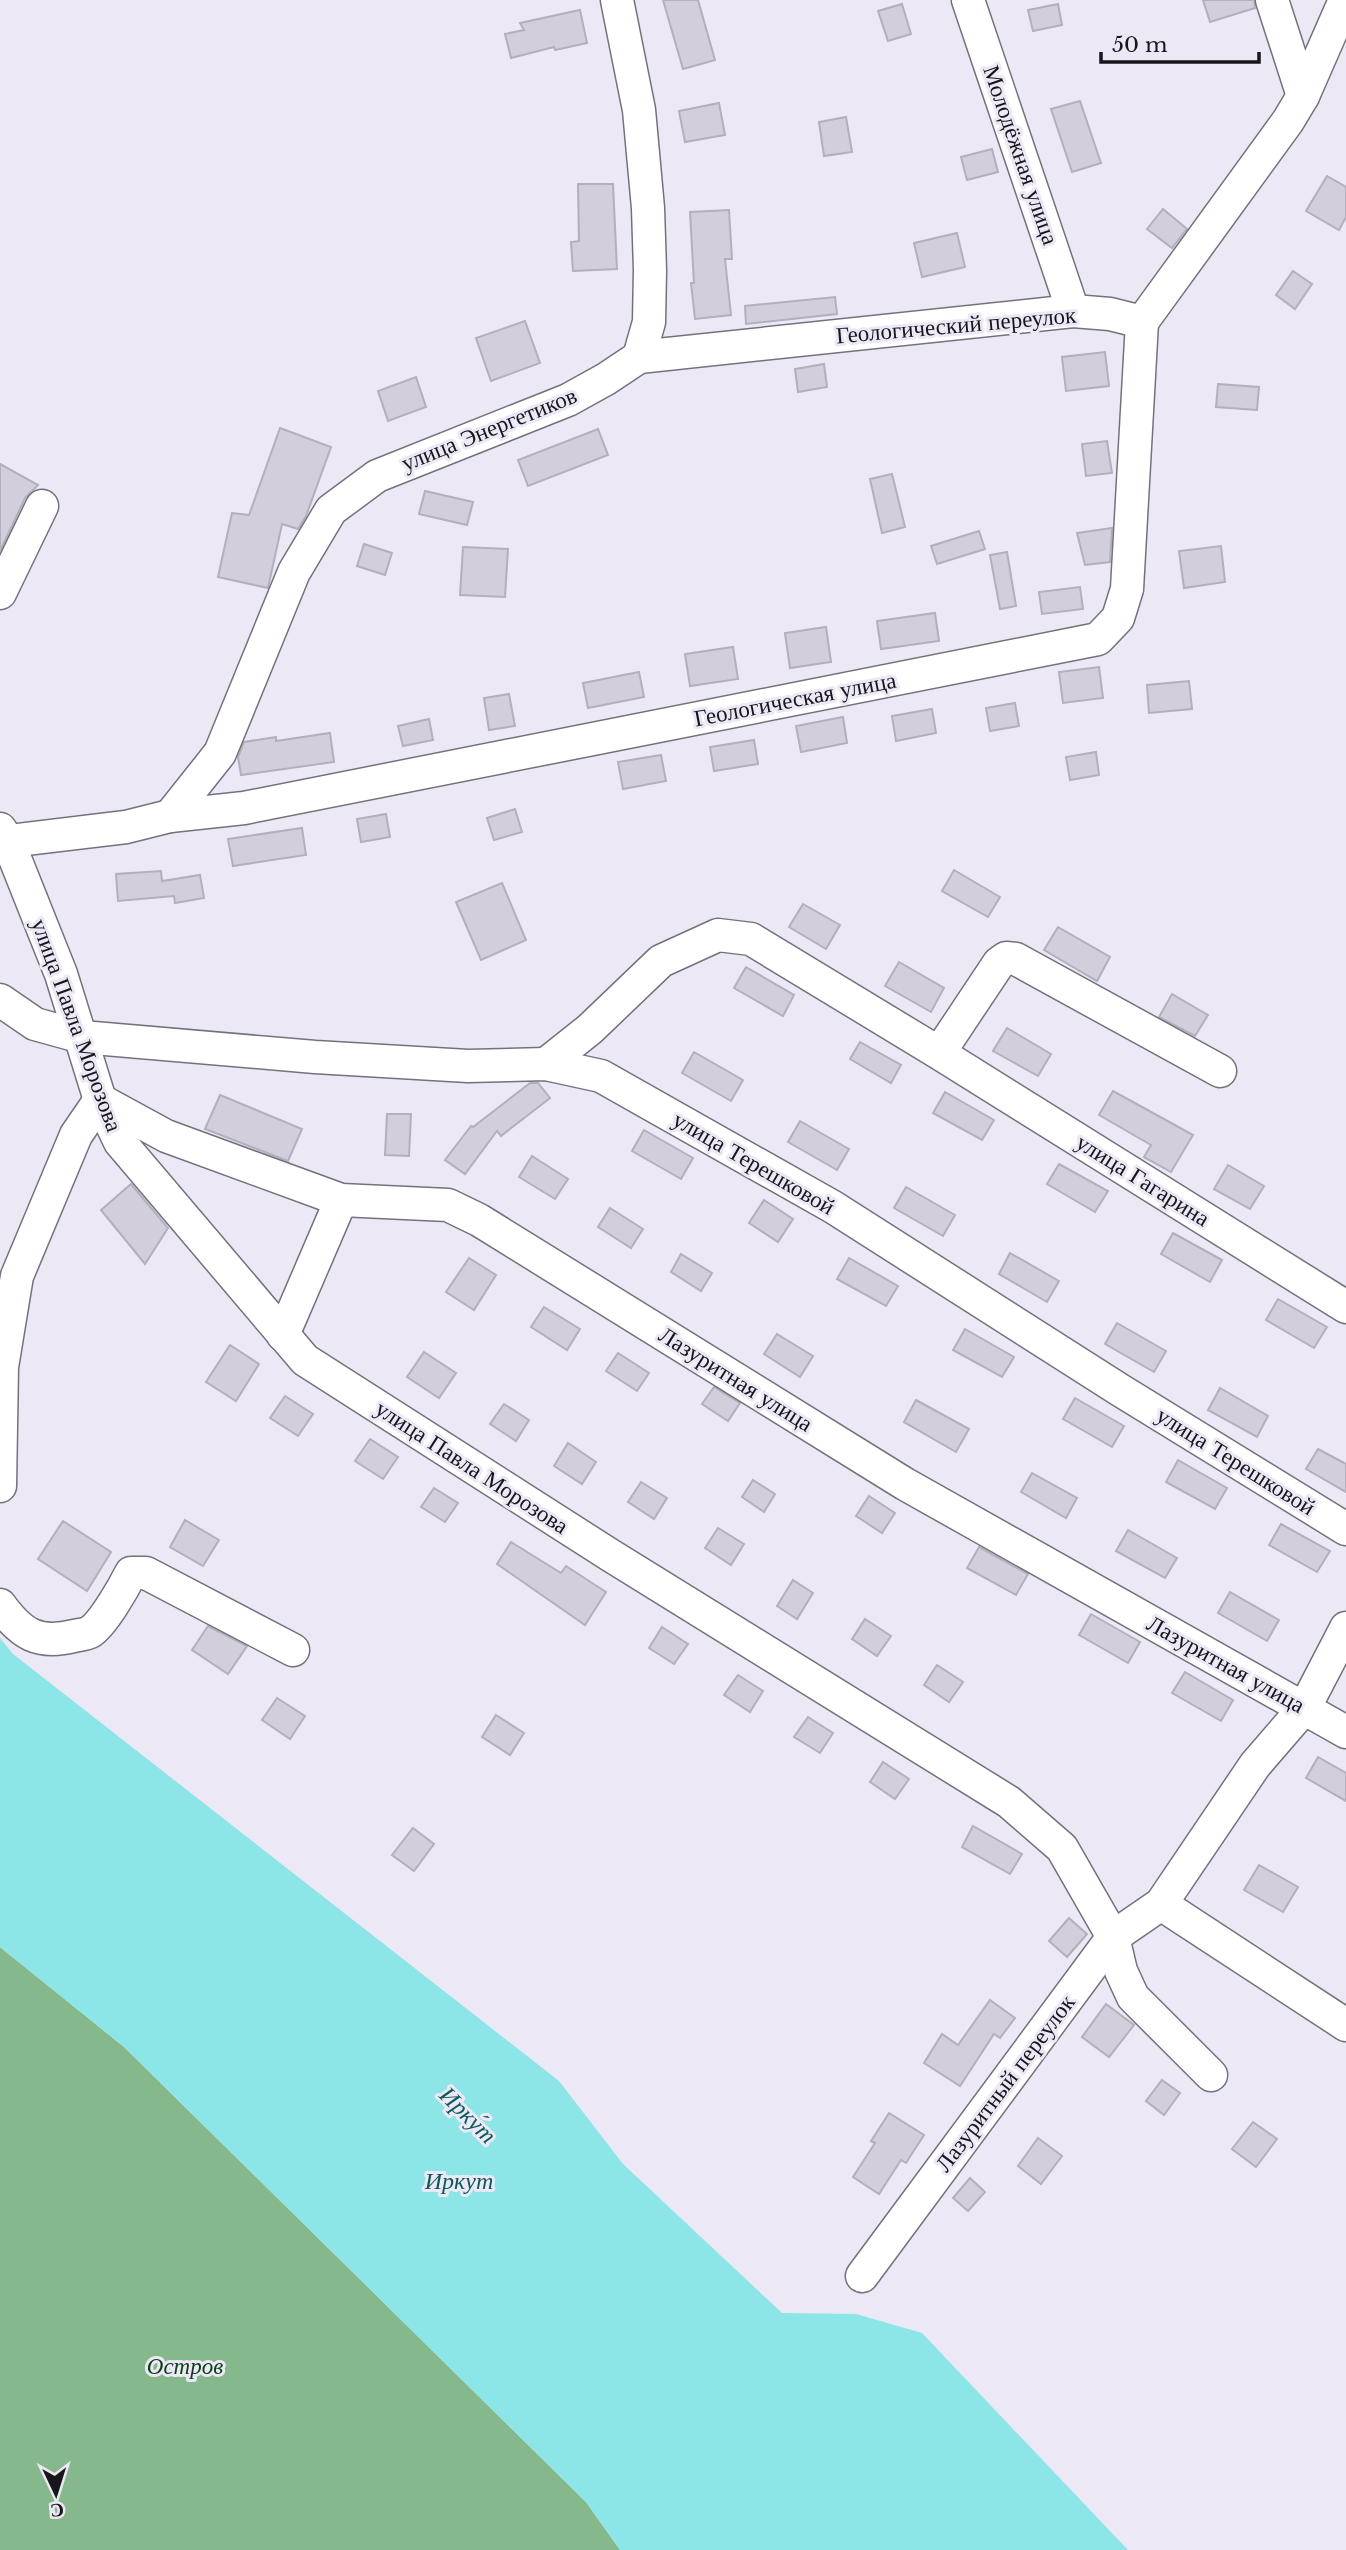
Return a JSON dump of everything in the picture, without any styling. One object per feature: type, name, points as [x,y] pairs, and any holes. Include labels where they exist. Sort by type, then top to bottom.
[{"type":"street","points":[[617,0],[639,110],[648,208],[649,322],[639,357]]},
{"type":"street","name":"Молодёжная улица","points":[[968,0],[1073,311]]},
{"type":"street","points":[[1272,0],[1303,96]]},
{"type":"street","points":[[1142,322],[1273,142],[1303,96],[1345,0]]},
{"type":"street","name":"Геологический переулок","points":[[639,357],[1073,311],[1110,314],[1142,322]]},
{"type":"street","name":"Геологическая улица","points":[[3,837],[126,827],[170,816],[244,808],[1098,639],[1118,618],[1127,589],[1142,322]]},
{"type":"street","name":"улица Энергетиков","points":[[170,816],[220,754],[294,572],[331,510],[377,476],[568,400],[639,357]]},
{"type":"street","points":[[0,593],[41,506]]},
{"type":"street","name":"улица Павла Морозова","points":[[3,837],[61,974],[100,1100],[120,1142],[305,1360],[610,1555],[1009,1802],[1062,1848],[1114,1937],[1121,1970],[1133,1997],[1211,2075]]},
{"type":"street","name":"улица Гагарина","points":[[546,1064],[590,1029],[661,961],[718,935],[751,939],[1346,1307]]},
{"type":"street","points":[[939,1053],[999,963],[1006,958],[1016,959],[1220,1071]]},
{"type":"street","name":"улица Терешковой","points":[[0,1000],[35,1024],[82,1037],[315,1057],[468,1066],[546,1064],[601,1076],[833,1207],[1120,1390],[1346,1529]]},
{"type":"street","points":[[0,1486],[2,1367],[18,1276],[76,1135],[100,1100]]},
{"type":"street","name":"Лазуритная улица","points":[[100,1100],[166,1136],[341,1200],[448,1205],[479,1220],[905,1484],[1346,1732]]},
{"type":"street","points":[[283,1335],[341,1200]]},
{"type":"street","points":[[0,1605],[10,1618],[37,1638],[60,1640],[91,1632],[119,1596],[131,1573],[146,1573],[293,1650]]},
{"type":"street","name":"Лазуритный переулок","points":[[862,2276],[1114,1937],[1161,1904],[1255,1765],[1305,1707],[1346,1628]]},
{"type":"street","points":[[1161,1904],[1346,2025]]},
{"type":"green space","name":"Остров","points":[[0,1947],[124,2047],[586,2502],[620,2550],[0,2550]]},
{"type":"water","name":"Иркут","points":[[0,1638],[13,1654],[559,2081],[623,2164],[782,2313],[856,2314],[922,2333],[1128,2550],[620,2550],[586,2502],[124,2047],[0,1947]]},
{"type":"building","points":[[663,0],[698,0],[715,60],[683,69]]},
{"type":"building","points":[[1203,0],[1254,0],[1255,8],[1210,22]]},
{"type":"building","points":[[902,4],[911,34],[888,41],[878,11]]},
{"type":"building","points":[[1058,4],[1062,25],[1033,31],[1028,10]]},
{"type":"building","points":[[580,10],[587,43],[555,50],[554,47],[511,58],[505,34],[524,30],[520,23]]},
{"type":"building","points":[[1080,101],[1101,163],[1072,172],[1051,109]]},
{"type":"building","points":[[719,103],[725,135],[685,142],[679,111]]},
{"type":"building","points":[[846,117],[852,152],[824,156],[819,122]]},
{"type":"building","points":[[992,149],[998,172],[967,180],[961,157]]},
{"type":"building","points":[[1327,176],[1346,187],[1346,217],[1339,230],[1306,211]]},
{"type":"building","points":[[578,184],[613,184],[617,269],[573,271],[571,242],[579,241]]},
{"type":"building","points":[[1163,209],[1187,229],[1172,248],[1147,229]]},
{"type":"building","points":[[729,210],[732,259],[725,259],[731,315],[695,319],[691,283],[694,283],[690,212]]},
{"type":"building","points":[[957,233],[965,267],[922,277],[914,243]]},
{"type":"building","points":[[1293,271],[1312,284],[1295,309],[1276,295]]},
{"type":"building","points":[[835,297],[837,314],[746,324],[745,306]]},
{"type":"building","points":[[525,321],[540,363],[491,381],[476,338]]},
{"type":"building","points":[[1105,352],[1109,386],[1066,391],[1062,357]]},
{"type":"building","points":[[824,364],[827,387],[798,392],[795,369]]},
{"type":"building","points":[[416,377],[426,407],[388,421],[378,391]]},
{"type":"building","points":[[1218,384],[1259,387],[1257,410],[1216,407]]},
{"type":"building","points":[[280,428],[331,447],[306,516],[298,529],[282,524],[268,588],[218,577],[232,513],[249,515]]},
{"type":"building","points":[[598,429],[608,455],[528,486],[518,460]]},
{"type":"building","points":[[1107,441],[1112,473],[1086,476],[1082,444]]},
{"type":"building","points":[[0,464],[38,485],[25,498],[0,551]]},
{"type":"building","points":[[892,474],[905,527],[882,533],[870,479]]},
{"type":"building","points":[[425,491],[473,502],[467,525],[419,514]]},
{"type":"building","points":[[1112,528],[1110,562],[1085,565],[1077,533]]},
{"type":"building","points":[[979,531],[985,549],[937,564],[931,546]]},
{"type":"building","points":[[364,544],[392,553],[385,575],[357,566]]},
{"type":"building","points":[[1221,546],[1225,582],[1184,588],[1179,551]]},
{"type":"building","points":[[463,547],[508,549],[505,597],[460,595]]},
{"type":"building","points":[[1007,552],[1016,606],[1000,609],[990,555]]},
{"type":"building","points":[[1080,587],[1083,609],[1042,614],[1039,592]]},
{"type":"building","points":[[935,613],[939,641],[881,649],[877,621]]},
{"type":"building","points":[[826,627],[831,662],[790,668],[785,633]]},
{"type":"building","points":[[733,647],[738,679],[690,686],[685,654]]},
{"type":"building","points":[[1099,667],[1103,698],[1063,703],[1059,672]]},
{"type":"building","points":[[639,672],[644,697],[588,708],[583,683]]},
{"type":"building","points":[[1189,681],[1192,709],[1149,713],[1147,685]]},
{"type":"building","points":[[509,694],[515,726],[489,730],[484,698]]},
{"type":"building","points":[[1015,703],[1019,726],[990,731],[986,708]]},
{"type":"building","points":[[932,709],[936,733],[896,741],[892,716]]},
{"type":"building","points":[[843,717],[847,743],[801,752],[796,726]]},
{"type":"building","points":[[429,719],[433,740],[403,746],[398,726]]},
{"type":"building","points":[[330,733],[334,762],[241,775],[238,757],[244,742],[276,737],[276,741]]},
{"type":"building","points":[[754,740],[758,764],[714,771],[710,747]]},
{"type":"building","points":[[1096,752],[1099,775],[1070,780],[1066,757]]},
{"type":"building","points":[[661,755],[666,781],[623,789],[618,762]]},
{"type":"building","points":[[515,809],[522,832],[494,840],[487,818]]},
{"type":"building","points":[[386,814],[390,837],[361,842],[357,819]]},
{"type":"building","points":[[302,828],[306,855],[233,866],[228,839]]},
{"type":"building","points":[[954,870],[1000,897],[988,917],[942,891]]},
{"type":"building","points":[[161,871],[162,881],[200,875],[204,898],[175,903],[174,896],[118,901],[116,874]]},
{"type":"building","points":[[502,883],[526,940],[481,960],[456,902]]},
{"type":"building","points":[[803,904],[840,925],[826,949],[789,927]]},
{"type":"building","points":[[1058,927],[1110,957],[1097,981],[1044,950]]},
{"type":"building","points":[[899,962],[944,988],[931,1012],[885,986]]},
{"type":"building","points":[[746,967],[794,995],[783,1016],[734,988]]},
{"type":"building","points":[[1172,994],[1208,1015],[1195,1036],[1159,1017]]},
{"type":"building","points":[[1007,1028],[1051,1054],[1038,1076],[993,1051]]},
{"type":"building","points":[[860,1042],[901,1065],[891,1083],[850,1059]]},
{"type":"building","points":[[694,1052],[743,1080],[731,1101],[682,1073]]},
{"type":"building","points":[[530,1083],[538,1083],[550,1098],[501,1136],[497,1131],[465,1174],[445,1160],[471,1126]]},
{"type":"building","points":[[1113,1091],[1193,1135],[1171,1172],[1144,1157],[1151,1145],[1099,1115]]},
{"type":"building","points":[[945,1092],[994,1120],[982,1140],[933,1113]]},
{"type":"building","points":[[220,1095],[302,1129],[288,1161],[205,1129]]},
{"type":"building","points":[[387,1114],[411,1114],[409,1156],[385,1155]]},
{"type":"building","points":[[800,1121],[849,1149],[837,1170],[788,1142]]},
{"type":"building","points":[[644,1130],[693,1158],[681,1179],[632,1151]]},
{"type":"building","points":[[532,1156],[568,1179],[555,1199],[519,1177]]},
{"type":"building","points":[[1059,1164],[1108,1191],[1095,1212],[1047,1184]]},
{"type":"building","points":[[1228,1165],[1264,1186],[1250,1209],[1214,1189]]},
{"type":"building","points":[[131,1184],[168,1228],[145,1264],[101,1210]]},
{"type":"building","points":[[906,1187],[955,1215],[943,1236],[894,1208]]},
{"type":"building","points":[[764,1200],[793,1219],[778,1242],[749,1223]]},
{"type":"building","points":[[610,1208],[643,1229],[631,1248],[598,1227]]},
{"type":"building","points":[[1173,1233],[1222,1260],[1210,1282],[1161,1254]]},
{"type":"building","points":[[1010,1253],[1059,1281],[1047,1302],[999,1274]]},
{"type":"building","points":[[681,1254],[712,1273],[701,1291],[671,1272]]},
{"type":"building","points":[[469,1258],[496,1275],[474,1310],[446,1292]]},
{"type":"building","points":[[849,1258],[898,1286],[886,1306],[837,1279]]},
{"type":"building","points":[[1278,1299],[1327,1327],[1314,1348],[1266,1320]]},
{"type":"building","points":[[544,1307],[580,1329],[567,1350],[531,1327]]},
{"type":"building","points":[[1117,1323],[1166,1351],[1154,1372],[1105,1344]]},
{"type":"building","points":[[965,1329],[1014,1357],[1002,1377],[953,1350]]},
{"type":"building","points":[[777,1334],[813,1356],[800,1377],[764,1354]]},
{"type":"building","points":[[230,1345],[259,1364],[236,1401],[206,1382]]},
{"type":"building","points":[[424,1352],[456,1373],[439,1398],[407,1377]]},
{"type":"building","points":[[618,1353],[649,1373],[637,1391],[606,1371]]},
{"type":"building","points":[[714,1387],[740,1403],[728,1421],[702,1404]]},
{"type":"building","points":[[1220,1388],[1268,1416],[1257,1437],[1208,1410]]},
{"type":"building","points":[[285,1396],[313,1414],[298,1436],[270,1418]]},
{"type":"building","points":[[1075,1398],[1124,1426],[1112,1447],[1063,1419]]},
{"type":"building","points":[[916,1400],[969,1429],[956,1452],[904,1422]]},
{"type":"building","points":[[504,1404],[529,1420],[516,1441],[490,1424]]},
{"type":"building","points":[[370,1439],[398,1457],[383,1479],[355,1461]]},
{"type":"building","points":[[568,1443],[596,1462],[582,1484],[554,1466]]},
{"type":"building","points":[[1318,1449],[1346,1464],[1346,1492],[1306,1469]]},
{"type":"building","points":[[1178,1460],[1227,1488],[1215,1509],[1166,1482]]},
{"type":"building","points":[[1032,1473],[1077,1498],[1066,1518],[1021,1492]]},
{"type":"building","points":[[753,1480],[775,1494],[764,1512],[742,1497]]},
{"type":"building","points":[[641,1482],[667,1498],[654,1519],[628,1502]]},
{"type":"building","points":[[434,1488],[458,1503],[445,1522],[421,1507]]},
{"type":"building","points":[[869,1496],[895,1513],[882,1533],[856,1516]]},
{"type":"building","points":[[185,1520],[219,1540],[203,1566],[170,1547]]},
{"type":"building","points":[[63,1521],[111,1552],[87,1591],[38,1559]]},
{"type":"building","points":[[1281,1524],[1330,1551],[1317,1572],[1269,1545]]},
{"type":"building","points":[[718,1528],[744,1544],[731,1565],[705,1548]]},
{"type":"building","points":[[1128,1530],[1177,1558],[1165,1578],[1116,1551]]},
{"type":"building","points":[[511,1542],[561,1573],[566,1566],[606,1592],[585,1625],[497,1564]]},
{"type":"building","points":[[979,1547],[1028,1574],[1016,1595],[967,1568]]},
{"type":"building","points":[[793,1580],[813,1593],[797,1619],[777,1606]]},
{"type":"building","points":[[1230,1592],[1279,1620],[1267,1641],[1218,1613]]},
{"type":"building","points":[[1091,1614],[1140,1642],[1128,1663],[1079,1635]]},
{"type":"building","points":[[865,1619],[891,1636],[877,1656],[852,1639]]},
{"type":"building","points":[[208,1626],[247,1646],[228,1674],[192,1650]]},
{"type":"building","points":[[662,1627],[688,1644],[674,1664],[649,1648]]},
{"type":"building","points":[[937,1665],[963,1682],[949,1702],[924,1685]]},
{"type":"building","points":[[1185,1672],[1233,1700],[1221,1721],[1172,1693]]},
{"type":"building","points":[[738,1675],[763,1691],[750,1712],[724,1695]]},
{"type":"building","points":[[277,1698],[305,1716],[290,1739],[262,1720]]},
{"type":"building","points":[[496,1715],[524,1733],[510,1755],[482,1737]]},
{"type":"building","points":[[808,1717],[833,1733],[820,1753],[794,1737]]},
{"type":"building","points":[[1318,1757],[1346,1773],[1346,1801],[1306,1778]]},
{"type":"building","points":[[883,1762],[909,1779],[895,1799],[870,1782]]},
{"type":"building","points":[[973,1826],[1022,1854],[1010,1874],[962,1847]]},
{"type":"building","points":[[413,1828],[434,1844],[414,1871],[392,1855]]},
{"type":"building","points":[[1259,1865],[1298,1887],[1283,1912],[1244,1890]]},
{"type":"building","points":[[1069,1918],[1087,1934],[1067,1957],[1049,1941]]},
{"type":"building","points":[[990,2000],[1015,2018],[1000,2038],[994,2034],[960,2086],[924,2063],[942,2034],[958,2045]]},
{"type":"building","points":[[1106,2004],[1134,2025],[1109,2057],[1082,2037]]},
{"type":"building","points":[[1162,2080],[1180,2093],[1164,2115],[1146,2101]]},
{"type":"building","points":[[889,2113],[924,2135],[906,2163],[901,2160],[879,2194],[853,2177],[875,2143],[871,2141]]},
{"type":"building","points":[[1253,2122],[1277,2139],[1256,2167],[1232,2149]]},
{"type":"building","points":[[1038,2138],[1062,2156],[1041,2184],[1018,2166]]},
{"type":"building","points":[[970,2178],[985,2192],[968,2211],[953,2198]]},
{"type":"water label","name":"Ирку́т","points":[[468,2115]]}]
